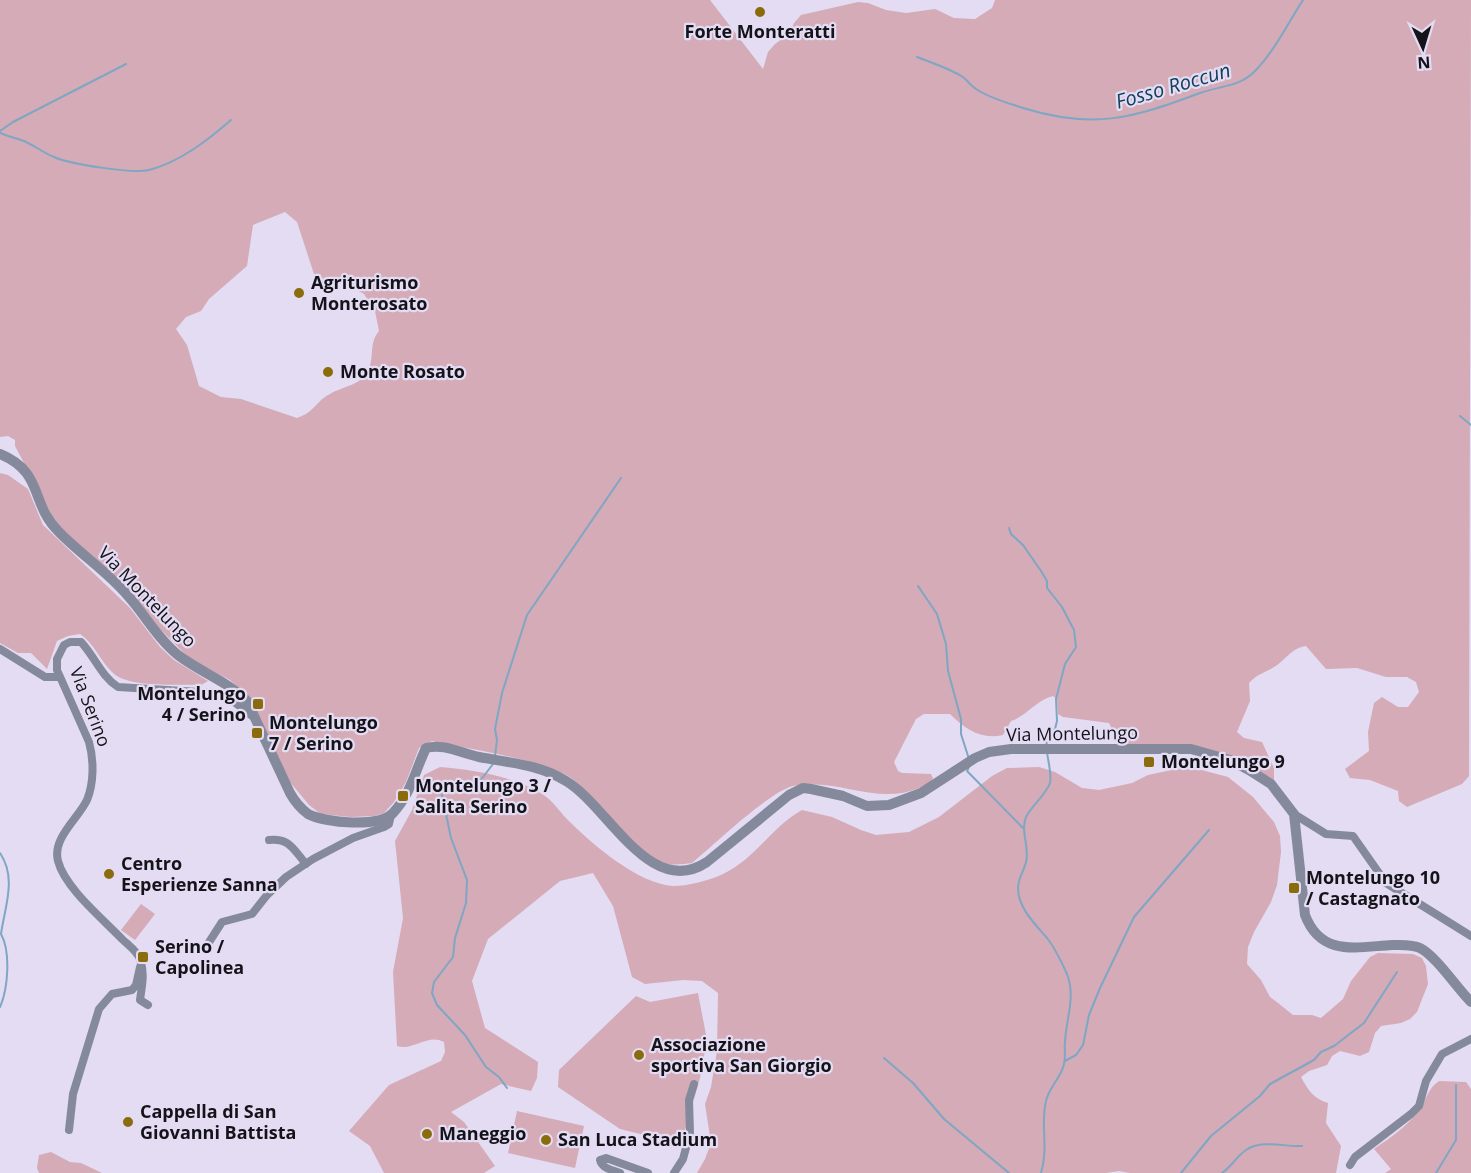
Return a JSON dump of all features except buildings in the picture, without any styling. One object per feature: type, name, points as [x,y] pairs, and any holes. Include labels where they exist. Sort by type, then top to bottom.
[{"type":"street","name":"Via Montelungo","points":[[0,454],[14,459],[31,477],[44,511],[56,530],[129,596],[176,654],[236,690],[247,700],[290,794],[298,806],[319,819],[343,822],[374,821],[391,815],[407,795],[426,748],[437,745],[478,757],[538,767],[551,772],[580,792],[644,858],[679,872],[693,870],[707,862],[796,790],[812,789],[843,796],[867,806],[889,805],[921,793],[975,758],[989,752],[1011,749],[1184,749],[1209,753],[1230,760],[1271,784],[1294,814]]},
{"type":"street","name":"Via Serino","points":[[141,964],[135,952],[79,896],[58,861],[61,841],[87,799],[92,777],[93,754],[59,677],[56,664],[58,653],[64,645],[75,641],[85,646],[98,669],[118,687],[227,695],[254,717]]},
{"type":"street","points":[[0,649],[45,676],[59,677]]},
{"type":"street","points":[[1294,814],[1326,834],[1353,836],[1386,883],[1471,936]]},
{"type":"street","points":[[1294,814],[1305,915],[1317,935],[1336,947],[1410,945],[1420,948],[1429,954],[1471,1002]]},
{"type":"street","points":[[204,950],[222,922],[252,914],[267,895],[286,877],[326,851],[384,827],[389,824],[391,815]]},
{"type":"street","points":[[269,840],[280,840],[292,845],[306,864]]},
{"type":"street","points":[[141,964],[144,976],[140,1000],[148,1005]]},
{"type":"street","points":[[69,1130],[73,1094],[99,1009],[111,994],[132,990],[136,985],[141,964]]},
{"type":"street","points":[[1350,1165],[1355,1157],[1419,1106],[1426,1081],[1442,1054],[1471,1039]]},
{"type":"street","points":[[674,1173],[683,1158],[690,1133],[689,1100],[694,1084]]},
{"type":"street","points":[[620,1173],[608,1169],[602,1165],[600,1160],[606,1158],[648,1173]]},
{"type":"shaded area","points":[[0,0],[710,0],[763,69],[768,52],[790,33],[794,23],[801,15],[858,2],[906,13],[935,9],[954,18],[975,19],[992,8],[995,0],[1471,0],[1469,776],[1462,784],[1407,807],[1399,801],[1398,791],[1370,780],[1350,778],[1345,769],[1369,751],[1368,732],[1374,703],[1382,697],[1398,707],[1408,707],[1419,692],[1416,682],[1407,677],[1386,677],[1357,668],[1326,669],[1306,646],[1292,652],[1249,683],[1250,701],[1237,732],[1244,738],[1262,742],[1274,768],[1274,783],[1257,769],[1239,759],[1202,748],[1120,744],[1109,723],[1063,717],[1058,714],[1057,699],[1053,696],[1011,721],[1003,735],[981,735],[950,714],[924,714],[916,719],[894,762],[898,771],[902,773],[931,774],[933,778],[927,784],[903,793],[888,794],[825,785],[793,786],[756,808],[692,863],[667,864],[652,859],[621,832],[584,789],[563,773],[527,761],[432,741],[419,748],[406,782],[384,813],[351,817],[321,814],[309,805],[290,782],[246,695],[230,680],[191,660],[58,527],[15,446],[15,440],[8,436],[0,437]],"holes":[[[285,212],[297,222],[314,274],[332,283],[343,282],[364,294],[375,311],[379,331],[365,375],[356,383],[325,397],[308,413],[297,418],[241,399],[221,397],[199,386],[187,345],[176,329],[186,317],[201,311],[209,299],[247,266],[253,225]]]},
{"type":"shaded area","points":[[0,473],[8,475],[28,489],[43,525],[130,608],[160,647],[174,660],[208,681],[201,685],[154,684],[120,678],[108,668],[90,643],[80,634],[57,641],[47,669],[31,653],[18,653],[0,643]]},
{"type":"shaded area","points":[[440,767],[494,775],[533,789],[548,799],[580,831],[617,862],[660,884],[673,886],[704,881],[733,869],[781,825],[802,810],[832,817],[876,835],[909,832],[939,817],[992,776],[1007,768],[1039,767],[1055,772],[1082,788],[1099,790],[1181,768],[1198,769],[1228,777],[1253,797],[1274,822],[1280,836],[1281,852],[1277,885],[1248,947],[1247,964],[1261,980],[1270,997],[1293,1015],[1312,1015],[1321,1018],[1343,999],[1351,981],[1370,957],[1378,953],[1413,954],[1422,958],[1426,966],[1428,984],[1417,1012],[1410,1019],[1401,1023],[1381,1026],[1375,1033],[1369,1052],[1360,1056],[1340,1051],[1332,1056],[1327,1065],[1309,1071],[1301,1077],[1312,1093],[1328,1103],[1326,1123],[1341,1146],[1336,1173],[1130,1173],[1119,1171],[1106,1173],[697,1173],[711,1143],[705,1104],[711,1087],[717,1051],[718,993],[702,981],[683,980],[645,984],[632,977],[613,906],[593,873],[560,881],[488,939],[472,981],[485,1028],[538,1062],[537,1078],[531,1091],[501,1084],[451,1112],[464,1122],[495,1166],[484,1173],[384,1173],[370,1146],[349,1131],[389,1085],[441,1061],[445,1052],[444,1042],[438,1040],[403,1047],[397,1046],[393,972],[403,918],[395,841],[412,810],[424,775]]},
{"type":"shaded area","points":[[141,904],[155,914],[135,940],[121,930]]},
{"type":"shaded area","name":"Associazione sportiva San Giorgio","points":[[698,993],[707,1040],[700,1078],[681,1144],[620,1129],[558,1087],[559,1070],[636,996],[650,1002]]},
{"type":"shaded area","points":[[1439,1081],[1466,1082],[1471,1089],[1471,1173],[1385,1173],[1391,1169],[1374,1149],[1398,1132],[1413,1117]]},
{"type":"shaded area","name":"San Luca Stadium","points":[[517,1111],[584,1126],[575,1168],[508,1153]]},
{"type":"shaded area","points":[[51,1152],[70,1162],[81,1163],[102,1173],[39,1173],[37,1168],[39,1155]]},
{"type":"waterway","name":"Fosso Roccun","points":[[917,57],[958,74],[974,88],[987,95],[1023,108],[1071,118],[1093,120],[1113,118],[1154,109],[1242,81],[1254,72],[1268,56],[1303,0]]},
{"type":"waterway","points":[[0,131],[13,122],[126,64]]},
{"type":"waterway","points":[[0,133],[73,163],[141,171],[172,162],[183,156],[231,120]]},
{"type":"waterway","points":[[1460,416],[1471,425]]},
{"type":"waterway","points":[[495,756],[497,740],[495,729],[502,693],[527,615],[621,478]]},
{"type":"waterway","points":[[1009,528],[1011,534],[1023,545],[1041,571],[1047,581],[1047,588],[1062,607],[1074,630],[1076,647],[1065,664],[1056,699],[1057,721],[1055,729],[1046,739],[1047,746]]},
{"type":"waterway","points":[[918,586],[937,614],[946,644],[948,671],[961,719],[961,734],[969,759]]},
{"type":"waterway","points":[[1041,1173],[1044,1154],[1044,1110],[1048,1096],[1064,1064],[1071,1000],[1070,983],[1063,965],[1050,942],[1024,909],[1018,888],[1027,856],[1024,823],[1050,783],[1047,752]]},
{"type":"waterway","points":[[493,764],[480,781],[441,790],[451,838],[467,880],[466,903],[455,938],[453,957],[434,982],[432,993],[437,1005],[465,1035],[486,1067],[499,1077],[507,1088]]},
{"type":"waterway","points":[[969,767],[967,771],[1023,828]]},
{"type":"waterway","points":[[1065,1061],[1076,1055],[1083,1045],[1089,1015],[1134,917],[1209,830]]},
{"type":"waterway","points":[[0,853],[8,872],[9,882],[1,934],[6,950],[7,970],[5,991],[0,1007]]},
{"type":"waterway","points":[[1181,1173],[1211,1136],[1260,1096],[1270,1084],[1314,1060],[1321,1052],[1334,1046],[1364,1023],[1397,972]]},
{"type":"waterway","points":[[884,1058],[913,1083],[944,1119],[1009,1173]]},
{"type":"waterway","points":[[1436,1173],[1456,1140],[1456,1085]]},
{"type":"waterway","points":[[1222,1173],[1243,1152],[1252,1147],[1266,1144],[1302,1146]]},
{"type":"place","name":"Forte Monteratti","points":[[760,12]]},
{"type":"place","name":"Agriturismo Monterosato","points":[[299,293]]},
{"type":"place","name":"Monte Rosato","points":[[328,372]]},
{"type":"place","name":"Montelungo 4 / Serino","points":[[258,704]]},
{"type":"place","name":"Montelungo 7 / Serino","points":[[257,733]]},
{"type":"place","name":"Montelungo 9","points":[[1149,762]]},
{"type":"place","name":"Montelungo 3 / Salita Serino","points":[[403,796]]},
{"type":"place","name":"Centro Esperienze Sanna","points":[[109,874]]},
{"type":"place","name":"Montelungo 10 / Castagnato","points":[[1294,888]]},
{"type":"place","name":"Serino / Capolinea","points":[[143,957]]},
{"type":"place","name":"Associazione sportiva San Giorgio","points":[[639,1055]]},
{"type":"place","name":"Cappella di San Giovanni Battista","points":[[128,1122]]},
{"type":"place","name":"Maneggio","points":[[427,1134]]},
{"type":"place","name":"San Luca Stadium","points":[[546,1140]]}]
